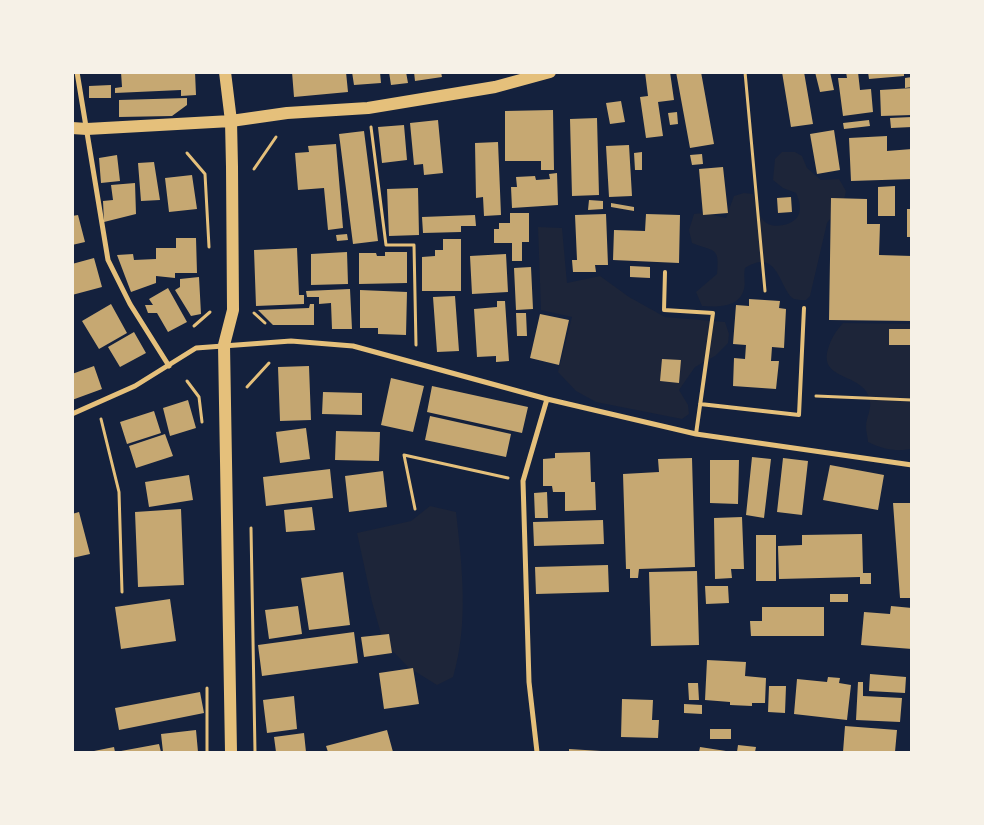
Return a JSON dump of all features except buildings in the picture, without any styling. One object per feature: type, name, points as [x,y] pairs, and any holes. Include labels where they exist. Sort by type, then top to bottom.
[{"type":"main road","points":[[225,72],[231,121],[233,310],[224,345],[231,752]]},
{"type":"main road","points":[[72,128],[87,129],[231,121],[287,113],[368,108],[495,87],[550,72]]},
{"type":"street","points":[[77,72],[108,260],[130,304],[169,366]]},
{"type":"street","points":[[72,414],[135,386],[196,348],[291,341],[353,346],[547,399],[696,434],[912,465]]},
{"type":"street","points":[[537,752],[529,682],[523,481],[547,399]]},
{"type":"lane","points":[[665,272],[664,310],[713,313],[696,434]]},
{"type":"lane","points":[[700,404],[799,414],[804,308]]},
{"type":"path","points":[[745,72],[765,292]]},
{"type":"path","points":[[368,108],[386,245],[414,245],[416,363]]},
{"type":"path","points":[[187,153],[205,174],[210,251]]},
{"type":"path","points":[[194,326],[213,309]]},
{"type":"path","points":[[247,396],[247,386],[270,362]]},
{"type":"path","points":[[800,396],[912,400]]},
{"type":"path","points":[[97,404],[119,492],[122,592]]},
{"type":"path","points":[[415,509],[404,456],[523,481]]},
{"type":"path","points":[[250,523],[255,752]]},
{"type":"shaded area","points":[[782,152],[795,152],[802,156],[807,168],[821,180],[839,179],[846,191],[844,200],[827,223],[810,296],[806,300],[794,299],[789,294],[777,272],[765,262],[756,263],[745,268],[744,289],[738,300],[721,306],[702,306],[696,292],[717,274],[718,265],[714,251],[692,243],[689,230],[694,214],[704,213],[726,218],[734,196],[744,193],[753,194],[760,215],[767,223],[781,226],[791,222],[799,213],[800,207],[796,193],[783,188],[773,180],[775,159]]},
{"type":"shaded area","points":[[538,227],[562,228],[567,283],[600,276],[629,297],[665,317],[725,322],[729,334],[728,343],[715,356],[695,367],[679,390],[688,405],[689,414],[682,419],[596,402],[576,391],[558,372],[572,317],[541,310]]},
{"type":"shaded area","points":[[843,323],[911,324],[911,449],[889,449],[868,442],[866,423],[870,409],[869,397],[858,383],[834,371],[829,365],[827,357],[831,340]]},
{"type":"shaded area","points":[[430,506],[456,512],[463,594],[461,636],[453,677],[437,685],[408,667],[383,641],[372,602],[357,533],[411,521]]}]
